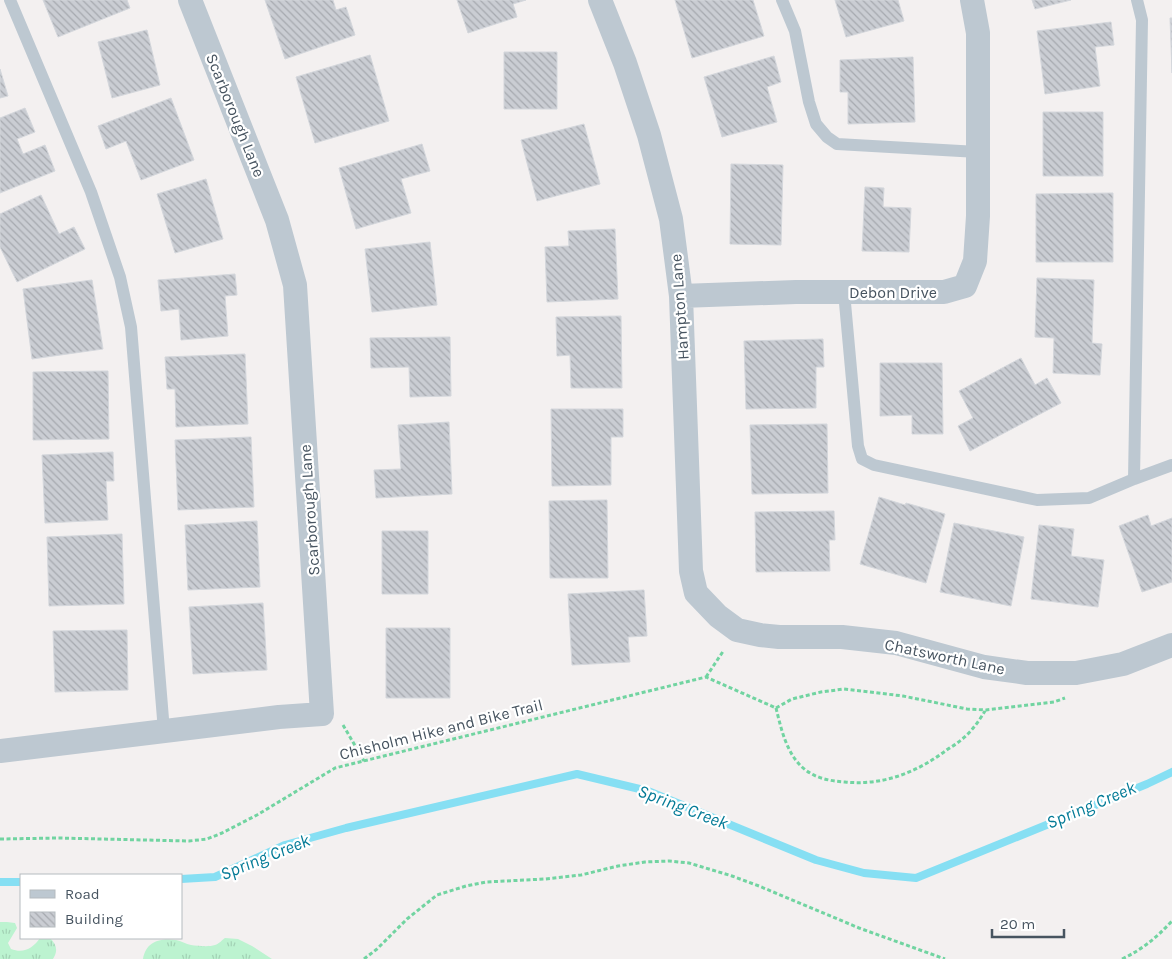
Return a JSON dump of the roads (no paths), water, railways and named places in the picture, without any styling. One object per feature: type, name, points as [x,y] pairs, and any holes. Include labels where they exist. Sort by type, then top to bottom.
[{"type":"street","name":"Scarborough Lane","points":[[164,731],[279,717],[322,714],[295,285],[277,220],[190,0]]},
{"type":"street","name":"Hampton Lane","points":[[600,0],[625,63],[649,135],[671,219],[681,296],[691,571],[696,593],[718,616]]},
{"type":"street","name":"Debon Drive","points":[[681,296],[796,292],[944,292],[965,286],[975,261],[978,216],[978,33],[972,0]]},
{"type":"street","name":"Chatsworth Lane","points":[[718,616],[737,630],[760,635],[779,637],[842,637],[896,644],[984,668],[1027,673],[1076,673],[1114,666],[1172,645]]},
{"type":"street","points":[[0,751],[164,731]]},
{"type":"lane","points":[[10,0],[91,192],[120,277],[130,318],[164,731]]},
{"type":"lane","points":[[782,0],[795,31],[809,102],[816,124],[827,137],[837,144],[978,152]]},
{"type":"lane","points":[[1134,479],[1142,20],[1137,0]]},
{"type":"lane","points":[[844,292],[858,446],[862,459],[874,465],[1037,500],[1089,498],[1172,465]]},
{"type":"waterway","name":"Spring Creek","points":[[182,879],[215,877],[285,845],[346,828],[577,774],[648,791],[816,860],[864,873],[916,878],[1147,784],[1172,772]]},
{"type":"waterway","name":"Spring Creek","points":[[0,882],[20,882]]}]
